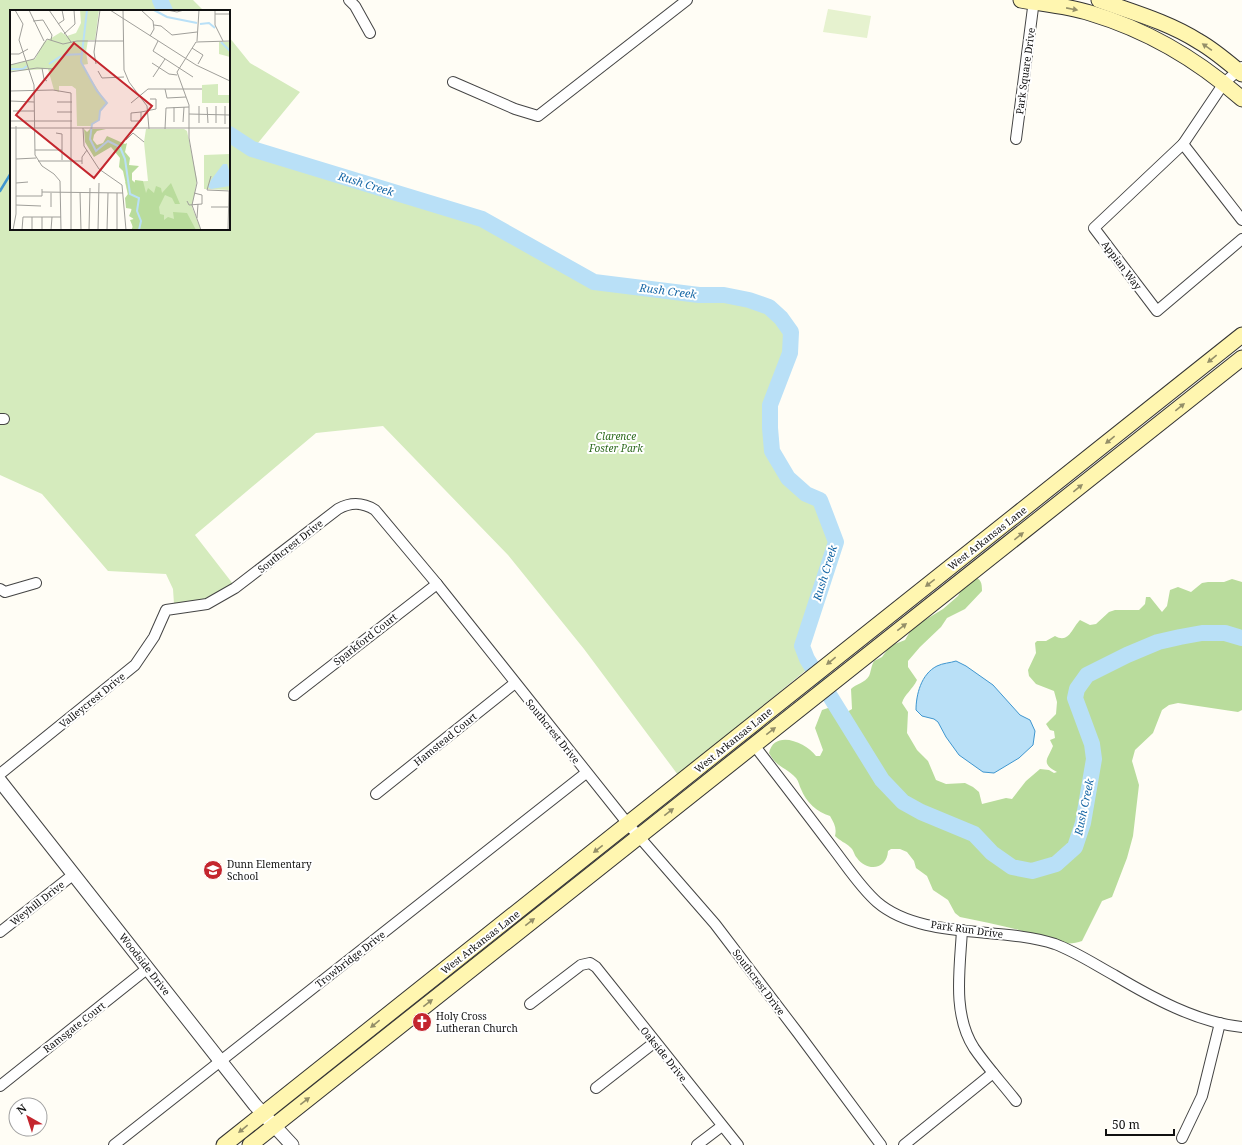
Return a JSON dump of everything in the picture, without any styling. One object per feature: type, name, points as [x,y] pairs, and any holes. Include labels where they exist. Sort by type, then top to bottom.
[{"type":"main road","points":[[1099,0],[1177,29],[1198,40],[1241,71]]},
{"type":"main road","points":[[1030,1],[1089,12],[1128,27],[1175,49],[1224,83],[1242,99]]},
{"type":"main road","name":"West Arkansas Lane","points":[[224,1145],[1242,335]]},
{"type":"main road","name":"West Arkansas Lane","points":[[250,1145],[1242,358]]},
{"type":"street","points":[[349,0],[355,6],[370,33]]},
{"type":"street","points":[[453,82],[515,109],[538,116],[687,0]]},
{"type":"street","name":"Park Square Drive","points":[[1016,139],[1030,1]]},
{"type":"street","name":"Appian Way","points":[[1241,71],[1224,83],[1183,144],[1094,228],[1157,310],[1242,239]]},
{"type":"street","points":[[1183,144],[1242,220]]},
{"type":"street","name":"Southcrest Drive","points":[[166,610],[207,604],[235,588],[338,509],[348,504],[359,504],[375,510],[437,584],[628,824],[715,924],[881,1145]]},
{"type":"street","points":[[0,589],[5,592],[36,583]]},
{"type":"street","name":"Sparkford Court","points":[[294,695],[437,584]]},
{"type":"street","name":"Valleycrest Drive","points":[[0,774],[135,665],[154,637],[166,610]]},
{"type":"street","name":"Hamstead Court","points":[[376,794],[515,683]]},
{"type":"street","name":"Park Run Drive","points":[[754,745],[868,893],[877,902],[906,920],[962,930],[1015,935],[1055,944],[1080,955],[1120,979],[1177,1009],[1220,1023],[1242,1027]]},
{"type":"street","name":"Trowbridge Drive","points":[[114,1145],[586,772]]},
{"type":"street","name":"Woodside Drive","points":[[0,781],[263,1114],[292,1145]]},
{"type":"street","name":"Weyhill Drive","points":[[0,932],[74,874]]},
{"type":"street","points":[[962,930],[959,983],[961,1016],[973,1047],[1016,1101]]},
{"type":"street","name":"Oakside Drive","points":[[530,1004],[581,965],[590,963],[596,967],[738,1145]]},
{"type":"street","name":"Ramsgate Court","points":[[0,1086],[148,968]]},
{"type":"street","points":[[1182,1138],[1202,1096],[1220,1023]]},
{"type":"street","points":[[596,1088],[655,1042]]},
{"type":"street","points":[[904,1145],[993,1073]]},
{"type":"street","points":[[697,1145],[722,1126]]},
{"type":"green space","name":"Clarence Foster Park","points":[[0,0],[193,0],[203,10],[10,10],[10,230],[230,230],[230,38],[250,63],[300,92],[253,149],[482,219],[594,282],[699,295],[724,295],[749,300],[769,307],[781,318],[791,332],[790,353],[770,405],[772,451],[788,478],[806,494],[820,500],[836,542],[802,646],[811,666],[678,775],[584,649],[508,555],[383,426],[316,433],[195,535],[233,584],[204,599],[174,604],[173,589],[166,574],[108,571],[42,494],[0,475]]},
{"type":"green space","points":[[828,9],[871,16],[867,38],[823,32]]},
{"type":"green space","points":[[973,577],[978,578],[980,581],[982,591],[965,609],[947,618],[941,627],[908,661],[908,667],[917,680],[902,703],[908,712],[907,733],[917,750],[928,761],[936,780],[946,784],[965,783],[973,787],[979,792],[982,804],[1006,798],[1012,799],[1026,781],[1040,769],[1049,770],[1054,773],[1057,772],[1048,766],[1047,763],[1053,746],[1050,740],[1055,738],[1054,731],[1050,730],[1046,724],[1056,714],[1057,702],[1054,691],[1036,684],[1029,676],[1028,670],[1036,653],[1035,643],[1037,641],[1046,641],[1055,636],[1060,638],[1067,637],[1080,620],[1090,625],[1096,624],[1109,612],[1115,610],[1139,610],[1145,604],[1146,597],[1150,597],[1162,612],[1167,606],[1170,590],[1178,587],[1191,592],[1202,583],[1224,582],[1232,579],[1242,582],[1242,710],[1238,712],[1178,703],[1169,705],[1162,710],[1153,733],[1135,750],[1132,761],[1139,785],[1133,836],[1127,858],[1112,897],[1102,901],[1082,941],[1074,943],[1059,942],[1019,930],[960,917],[955,913],[948,900],[933,890],[927,876],[916,868],[914,861],[907,852],[900,849],[891,849],[888,851],[884,862],[876,867],[871,867],[861,862],[851,848],[835,836],[836,833],[834,823],[830,816],[812,806],[803,794],[796,778],[778,765],[769,753],[772,746],[777,741],[791,740],[805,746],[816,756],[820,756],[823,750],[815,728],[822,710],[831,707],[847,712],[852,709],[851,689],[867,678],[870,674],[874,661],[882,657],[890,646],[905,640],[911,630],[920,623],[943,609],[958,596],[964,585]]},
{"type":"water","points":[[956,661],[966,666],[993,685],[1020,715],[1030,720],[1035,731],[1033,745],[1019,758],[994,773],[983,772],[959,755],[946,737],[938,722],[934,719],[922,716],[916,710],[920,685],[927,674],[937,666]]},
{"type":"waterway","name":"Rush Creek","points":[[160,0],[165,10]]},
{"type":"waterway","name":"Rush Creek","points":[[230,135],[252,149],[482,219],[594,282],[699,295],[724,295],[749,300],[769,307],[781,318],[791,332],[790,353],[770,405],[772,451],[788,478],[806,494],[820,500],[836,542],[802,646],[807,659],[882,780],[903,802],[921,812],[974,834],[992,853],[1012,867],[1032,871],[1056,864],[1075,847],[1083,823],[1094,759],[1092,744],[1075,698],[1077,689],[1087,675],[1127,655],[1158,642],[1202,633],[1225,633],[1242,638]]},
{"type":"waterway","points":[[0,191],[10,175]]},
{"type":"place","name":"Dunn Elementary School","points":[[213,870]]},
{"type":"place","name":"Holy Cross Lutheran Church","points":[[422,1022]]}]
